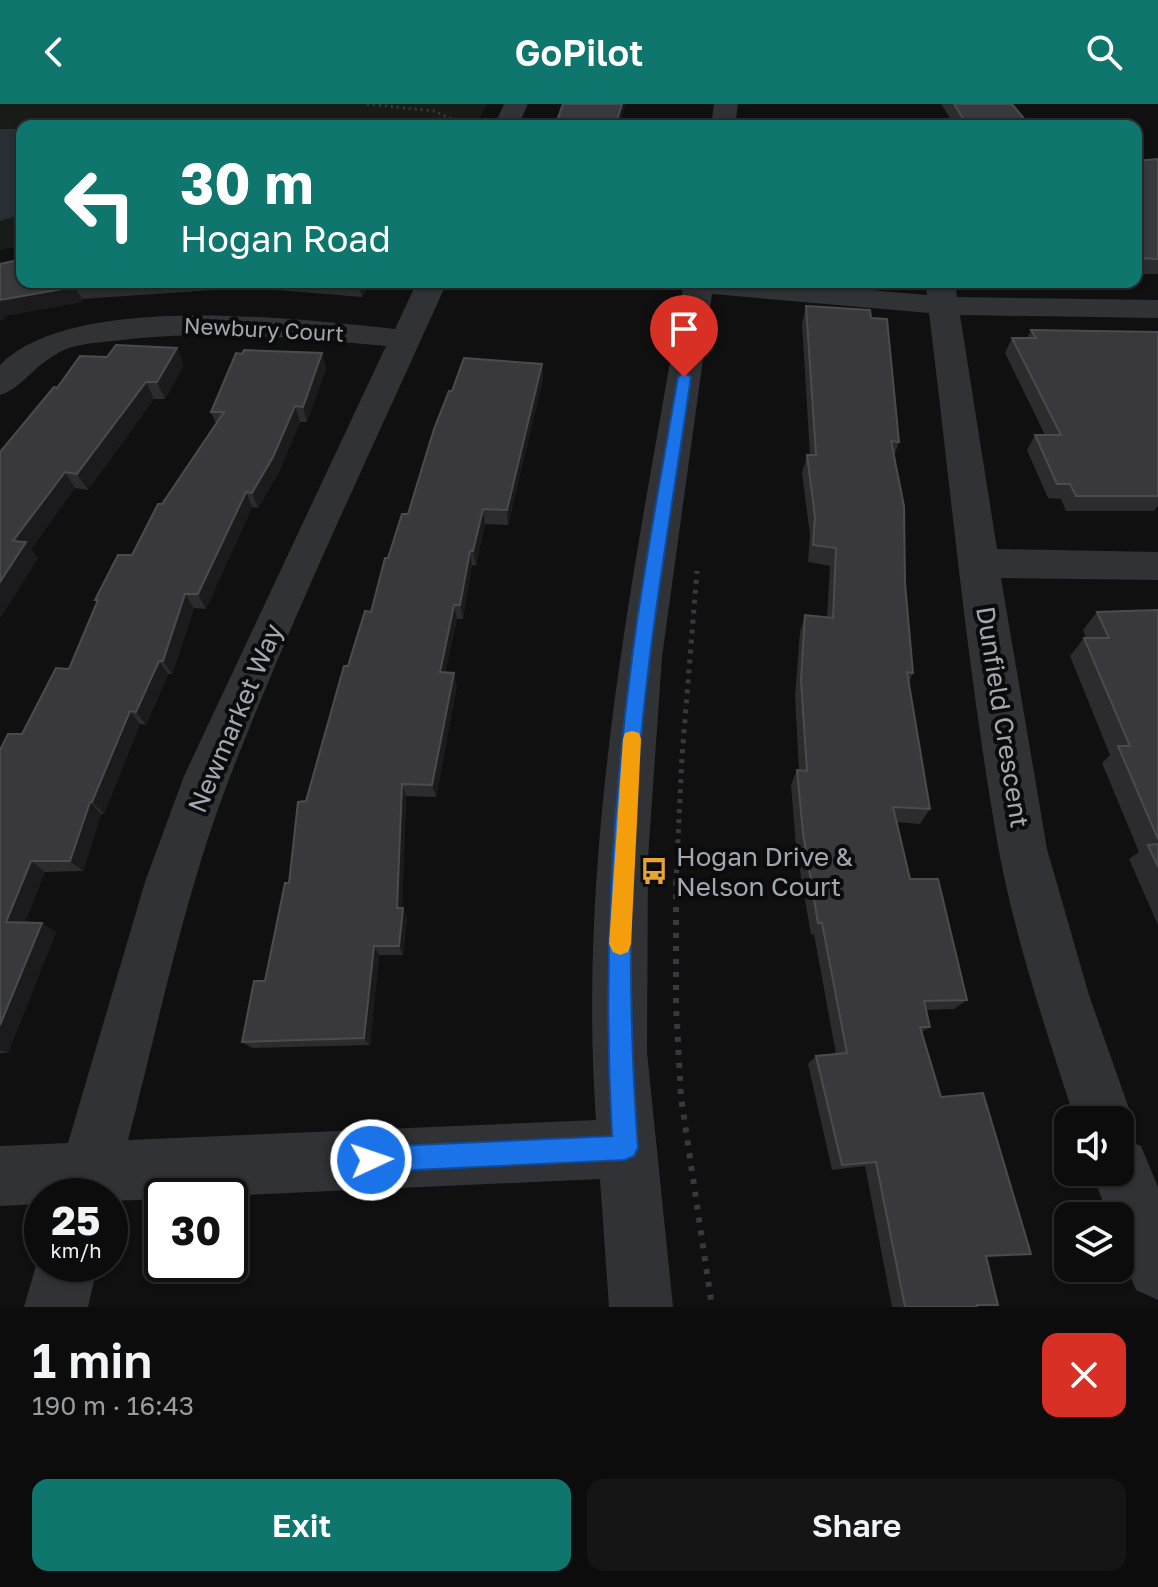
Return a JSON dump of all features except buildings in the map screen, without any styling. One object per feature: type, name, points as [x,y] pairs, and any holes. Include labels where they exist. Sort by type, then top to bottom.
[{"type":"street","name":"Newmarket Way","points":[[88,1178],[170,882],[207,776],[262,649],[429,288]]},
{"type":"street","points":[[641,1307],[619,1052],[628,775],[641,657],[698,288]]},
{"type":"street","points":[[809,288],[1158,309]]},
{"type":"street","name":"Dunfield Crescent","points":[[942,294],[1023,849],[1062,995],[1099,1106]]},
{"type":"street","name":"Newbury Court","points":[[0,385],[15,354],[81,336],[194,324],[265,326],[406,339]]},
{"type":"street","points":[[980,563],[1158,566]]},
{"type":"street","points":[[128,1181],[625,1148]]},
{"type":"street","points":[[0,1176],[24,1178]]},
{"type":"street","points":[[1127,1186],[1158,1268]]},
{"type":"street","points":[[56,1307],[62,1282]]},
{"type":"path","points":[[367,104],[434,111],[454,120]]},
{"type":"path","points":[[698,562],[677,816],[676,958],[679,1069],[712,1307]]},
{"type":"shaded area","points":[[0,104],[487,104],[478,120],[16,120],[16,247],[0,250]]},
{"type":"shaded area","points":[[0,129],[16,129],[16,216],[0,221]]},
{"type":"slow traffic","points":[[620,944],[632,739]]},
{"type":"place","name":"Hogan Drive & Nelson Court","points":[[654,871]]},
{"type":"route","points":[[371,1160],[625,1148],[619,1052],[628,775],[641,657],[684,377]]}]
